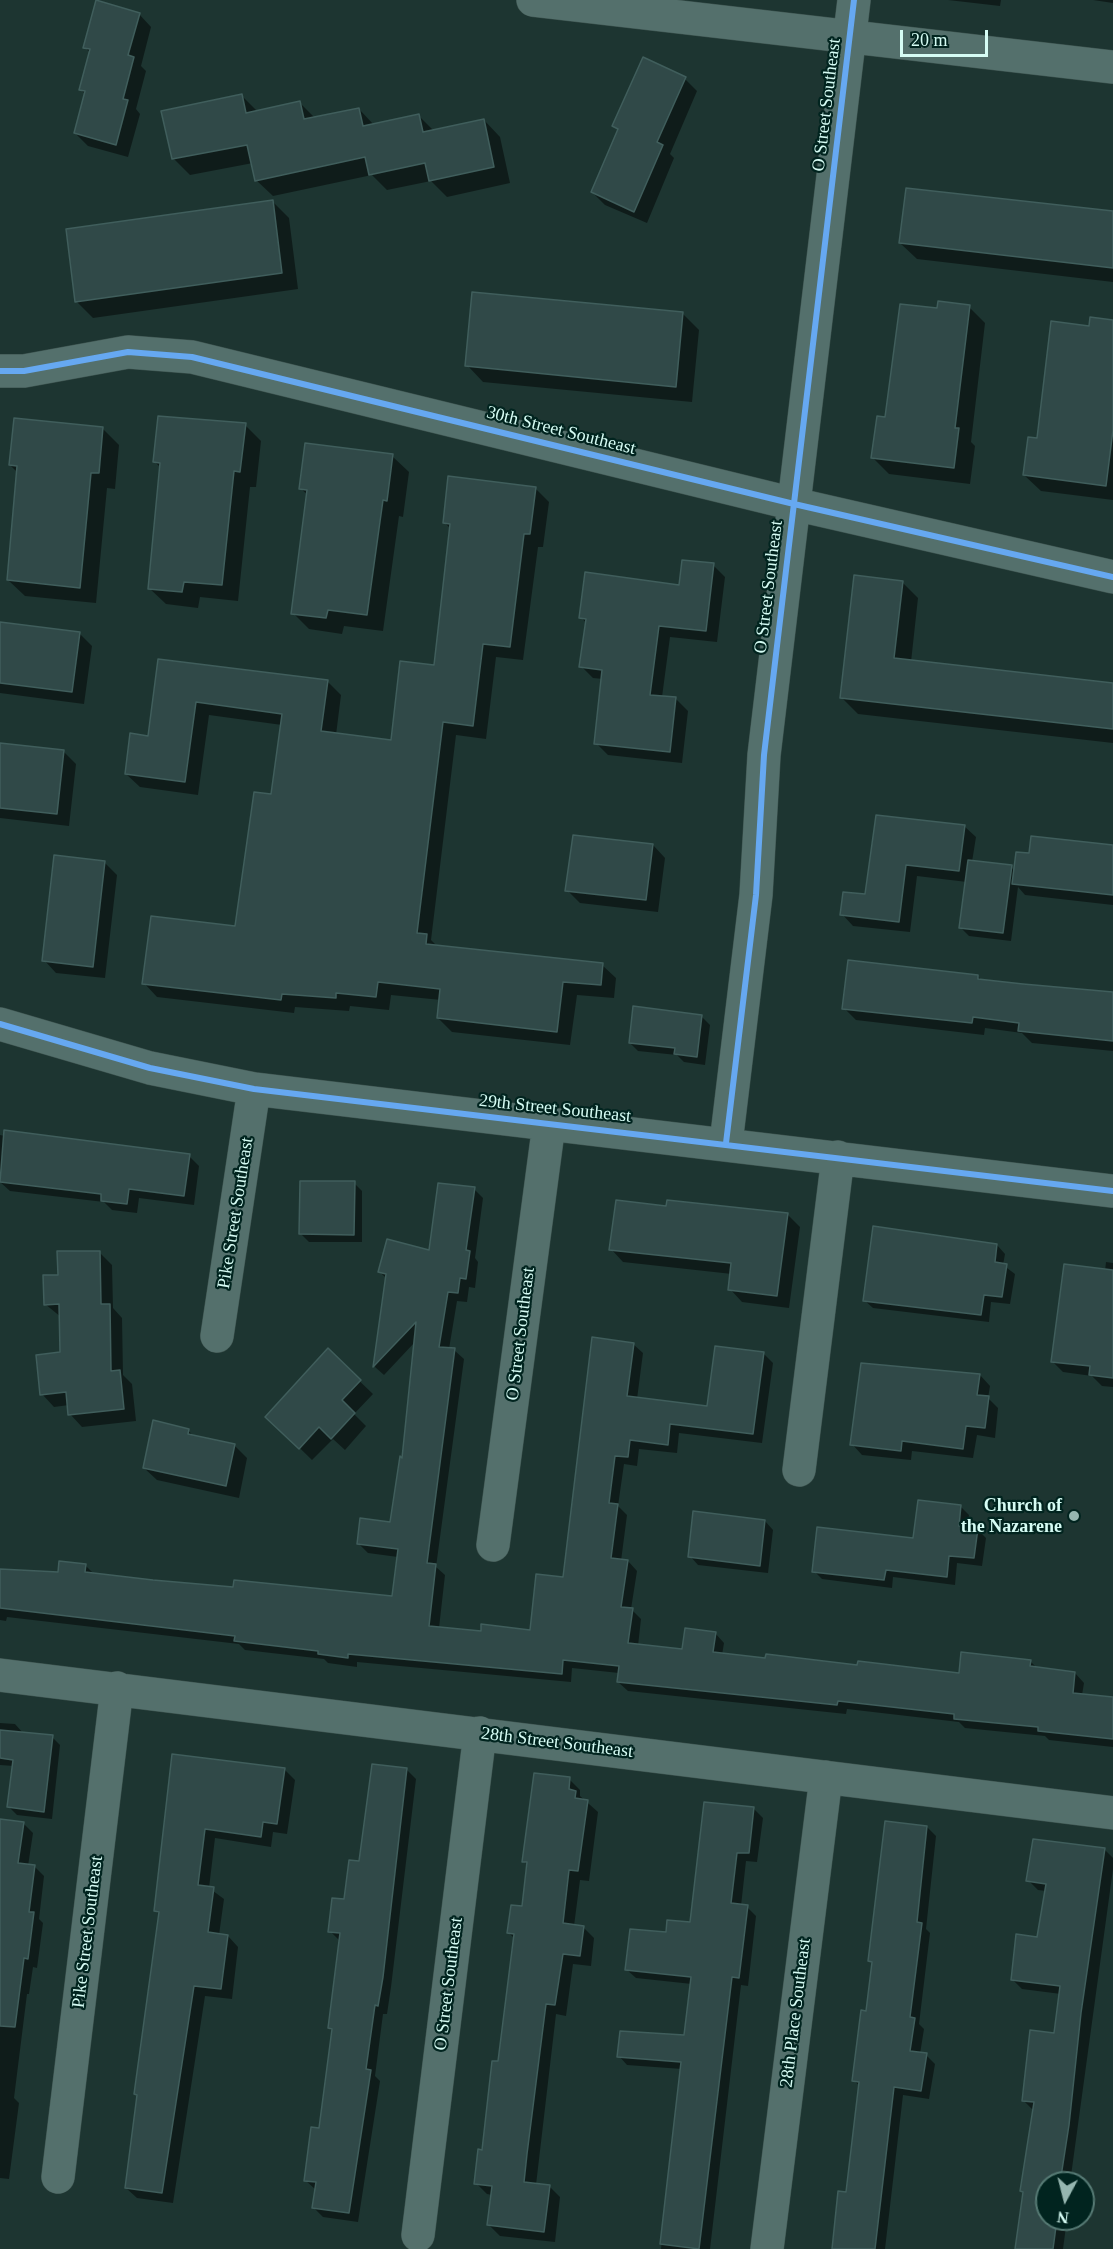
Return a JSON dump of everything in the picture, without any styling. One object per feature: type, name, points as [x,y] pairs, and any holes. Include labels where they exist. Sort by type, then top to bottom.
[{"type":"street","points":[[533,0],[1113,67]]},
{"type":"street","name":"O Street Southeast","points":[[726,1143],[756,895],[764,755],[854,0]]},
{"type":"street","name":"30th Street Southeast","points":[[0,371],[24,371],[128,352],[192,357],[794,504],[1113,577]]},
{"type":"street","name":"29th Street Southeast","points":[[0,1024],[150,1068],[254,1089],[726,1143],[1113,1191]]},
{"type":"street","name":"Pike Street Southeast","points":[[217,1336],[254,1089]]},
{"type":"street","name":"O Street Southeast","points":[[494,1545],[549,1124]]},
{"type":"street","points":[[798,1470],[838,1157]]},
{"type":"street","name":"28th Street Southeast","points":[[0,1675],[1113,1813]]},
{"type":"street","name":"Pike Street Southeast","points":[[58,2177],[117,1688]]},
{"type":"street","name":"O Street Southeast","points":[[417,2235],[480,1733]]},
{"type":"street","name":"28th Place Southeast","points":[[767,2249],[826,1777]]},
{"type":"building","points":[[96,0],[140,13],[128,55],[134,57],[123,99],[128,100],[116,145],[74,133],[85,91],[79,90],[90,49],[83,48]]},
{"type":"building","points":[[643,57],[686,77],[657,142],[663,145],[634,212],[591,192],[618,129],[612,126]]},
{"type":"building","points":[[242,94],[246,113],[300,101],[304,119],[359,108],[363,126],[419,114],[423,132],[484,119],[494,167],[429,181],[425,163],[369,175],[365,157],[255,181],[247,145],[172,159],[161,111]]},
{"type":"building","points":[[906,188],[1113,211],[1113,268],[899,243]]},
{"type":"building","points":[[273,200],[282,273],[75,302],[66,229]]},
{"type":"building","points":[[472,292],[683,312],[676,387],[465,366]]},
{"type":"building","points":[[938,301],[970,305],[955,428],[959,428],[954,468],[871,458],[877,416],[885,417],[900,304],[937,308]]},
{"type":"building","points":[[1090,317],[1113,320],[1113,430],[1106,486],[1023,475],[1028,437],[1037,438],[1051,321],[1089,326]]},
{"type":"building","points":[[158,416],[246,423],[240,472],[234,471],[222,585],[184,582],[182,592],[148,589],[160,463],[153,462]]},
{"type":"building","points":[[14,418],[103,427],[99,473],[91,473],[80,588],[7,580],[17,466],[9,465]]},
{"type":"building","points":[[305,443],[393,454],[387,501],[383,500],[367,615],[328,610],[326,618],[291,614],[307,490],[299,489]]},
{"type":"building","points":[[448,476],[536,487],[530,534],[524,534],[510,647],[483,644],[473,726],[443,722],[417,933],[427,934],[426,944],[603,963],[601,985],[563,982],[557,1032],[437,1018],[440,989],[378,982],[376,997],[336,993],[336,998],[282,994],[281,1000],[142,984],[151,916],[235,926],[254,792],[271,794],[282,714],[196,702],[185,782],[125,774],[130,733],[148,736],[158,659],[328,680],[321,731],[391,740],[400,661],[434,665],[450,524],[443,523]]},
{"type":"building","points":[[682,560],[714,563],[706,631],[659,626],[650,695],[676,697],[670,752],[594,744],[602,670],[579,667],[586,619],[579,618],[585,572],[679,585]]},
{"type":"building","points":[[854,575],[903,581],[894,658],[1113,683],[1113,729],[840,698]]},
{"type":"building","points":[[0,622],[80,632],[72,692],[0,683]]},
{"type":"building","points":[[0,743],[64,750],[57,814],[0,808]]},
{"type":"building","points":[[876,815],[965,825],[959,871],[906,865],[899,922],[840,915],[843,892],[865,894]]},
{"type":"building","points":[[573,835],[653,844],[646,900],[565,891]]},
{"type":"building","points":[[1031,836],[1113,845],[1113,895],[1012,884],[1016,852],[1029,853]]},
{"type":"building","points":[[54,855],[105,861],[93,967],[42,961]]},
{"type":"building","points":[[968,860],[1012,865],[1003,933],[959,928]]},
{"type":"building","points":[[848,960],[978,975],[978,979],[1113,992],[1113,1041],[1018,1031],[1019,1023],[973,1017],[972,1023],[842,1009]]},
{"type":"building","points":[[633,1006],[702,1015],[697,1057],[674,1054],[675,1048],[629,1043]]},
{"type":"building","points":[[4,1130],[190,1154],[184,1196],[129,1189],[127,1204],[101,1201],[101,1194],[0,1182]]},
{"type":"building","points":[[300,1181],[355,1181],[354,1235],[299,1234]]},
{"type":"building","points":[[438,1183],[475,1187],[466,1250],[470,1251],[466,1279],[460,1278],[458,1293],[448,1292],[439,1347],[455,1348],[427,1563],[436,1564],[429,1626],[481,1631],[481,1624],[530,1630],[536,1574],[563,1577],[592,1337],[634,1343],[627,1396],[707,1406],[715,1346],[764,1352],[753,1434],[670,1424],[668,1445],[630,1440],[628,1457],[615,1456],[609,1503],[618,1504],[611,1558],[628,1560],[621,1607],[633,1608],[628,1643],[682,1649],[685,1628],[716,1632],[713,1652],[765,1658],[766,1654],[857,1665],[858,1661],[959,1673],[961,1652],[1031,1660],[1030,1666],[1075,1672],[1073,1693],[1113,1697],[1113,1739],[1038,1731],[1038,1727],[954,1719],[954,1714],[838,1701],[837,1705],[617,1682],[619,1666],[563,1660],[562,1674],[348,1654],[348,1658],[318,1654],[318,1651],[234,1641],[235,1636],[0,1608],[0,1569],[58,1572],[59,1561],[86,1564],[85,1572],[153,1580],[233,1587],[234,1580],[392,1596],[398,1549],[357,1544],[360,1518],[390,1522],[400,1456],[402,1458],[416,1322],[373,1367],[386,1274],[378,1272],[387,1239],[429,1250]]},
{"type":"building","points":[[616,1200],[666,1206],[667,1200],[788,1213],[777,1296],[728,1290],[731,1263],[609,1250]]},
{"type":"building","points":[[873,1226],[997,1244],[995,1262],[1007,1264],[1002,1297],[984,1295],[981,1315],[863,1301]]},
{"type":"building","points":[[57,1251],[100,1251],[101,1304],[110,1304],[111,1371],[120,1370],[124,1409],[68,1415],[66,1392],[40,1395],[36,1355],[60,1352],[59,1304],[44,1305],[43,1275],[58,1275]]},
{"type":"building","points":[[1064,1264],[1113,1270],[1113,1378],[1089,1375],[1090,1366],[1051,1362]]},
{"type":"building","points":[[328,1348],[361,1380],[342,1400],[355,1413],[331,1439],[319,1427],[299,1449],[265,1417]]},
{"type":"building","points":[[861,1363],[980,1374],[977,1395],[989,1396],[985,1428],[966,1426],[963,1449],[902,1441],[901,1451],[850,1445]]},
{"type":"building","points":[[153,1420],[189,1429],[188,1434],[235,1444],[226,1486],[143,1468]]},
{"type":"building","points":[[918,1500],[961,1505],[959,1526],[978,1528],[974,1558],[949,1556],[947,1577],[886,1570],[884,1580],[812,1572],[817,1527],[913,1538]]},
{"type":"building","points":[[693,1511],[765,1520],[760,1566],[688,1557]]},
{"type":"building","points":[[0,1730],[53,1735],[44,1812],[7,1807],[13,1760],[0,1758]]},
{"type":"building","points":[[172,1754],[285,1768],[277,1824],[263,1822],[261,1837],[205,1829],[198,1885],[214,1887],[208,1932],[228,1935],[221,1989],[194,1986],[162,2193],[125,2188],[137,2095],[134,2094],[159,1912],[154,1911]]},
{"type":"building","points":[[372,1764],[407,1768],[383,1977],[378,2006],[375,2005],[366,2069],[371,2070],[349,2213],[312,2208],[316,2182],[304,2181],[311,2127],[319,2128],[332,2029],[328,2028],[340,1933],[328,1932],[332,1898],[344,1899],[349,1860],[359,1861]]},
{"type":"building","points":[[534,1773],[570,1777],[569,1789],[576,1791],[575,1798],[588,1800],[578,1871],[569,1870],[563,1923],[584,1926],[580,1956],[563,1954],[555,2005],[546,2004],[524,2182],[550,2185],[544,2232],[487,2225],[492,2186],[474,2184],[478,2149],[482,2150],[492,2061],[498,2061],[514,1934],[507,1933],[511,1905],[522,1906],[527,1862],[522,1862]]},
{"type":"building","points":[[704,1802],[754,1807],[749,1853],[737,1853],[731,1903],[748,1905],[739,1978],[732,1977],[699,2249],[660,2244],[681,2062],[617,2057],[620,2031],[684,2035],[691,1977],[625,1970],[630,1929],[666,1932],[667,1920],[690,1922]]},
{"type":"building","points":[[0,1819],[24,1822],[18,1863],[35,1865],[29,1912],[34,1912],[28,1959],[24,1958],[15,2027],[0,2026]]},
{"type":"building","points":[[885,1821],[927,1826],[917,1922],[922,1923],[910,2017],[915,2018],[910,2051],[927,2053],[921,2091],[894,2087],[875,2249],[832,2249],[838,2191],[846,2192],[859,2082],[852,2081],[861,2010],[866,2011],[872,1962],[868,1961]]},
{"type":"building","points":[[1033,1839],[1105,1848],[1081,2013],[1062,2171],[1035,2171],[1035,2231],[1055,2231],[1053,2249],[1015,2249],[1023,2192],[1020,2191],[1034,2102],[1022,2101],[1030,2030],[1054,2033],[1060,1986],[1011,1980],[1016,1934],[1037,1937],[1046,1884],[1026,1881]]},
{"type":"cycle path","points":[[726,1143],[756,895],[764,755],[854,0]]},
{"type":"cycle path","points":[[0,371],[24,371],[128,352],[192,357],[794,504],[1113,577]]},
{"type":"cycle path","points":[[0,1024],[150,1068],[254,1089],[1113,1191]]},
{"type":"place","name":"Church of the Nazarene","points":[[1074,1516]]}]
